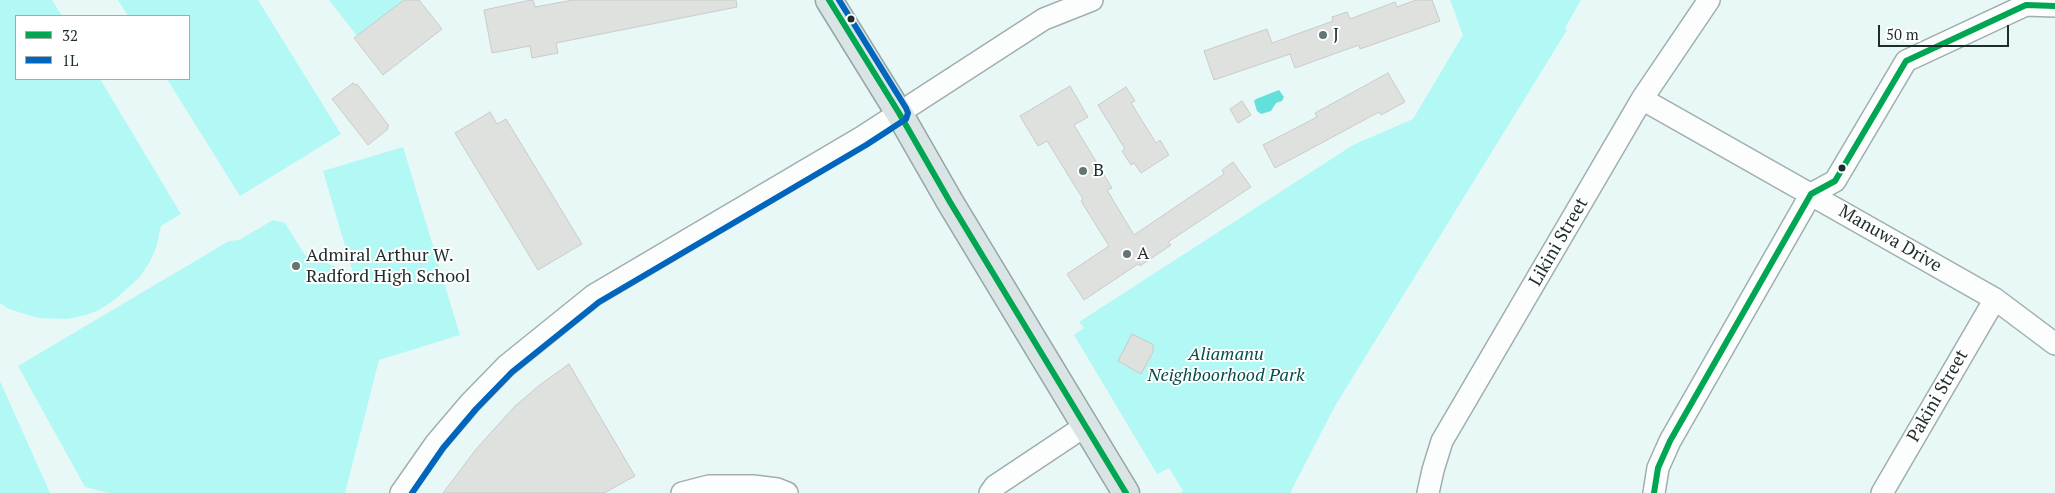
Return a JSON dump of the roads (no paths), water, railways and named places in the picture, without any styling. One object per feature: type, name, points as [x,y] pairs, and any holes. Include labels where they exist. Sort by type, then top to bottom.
[{"type":"main road","points":[[829,0],[899,113],[950,202],[1126,493]]},
{"type":"street","points":[[401,493],[436,443],[470,403],[506,366],[594,295],[785,183],[899,113],[1044,19],[1092,0]]},
{"type":"street","name":"Likini Street","points":[[1428,493],[1442,441],[1642,99],[1709,0]]},
{"type":"street","points":[[1654,493],[1658,468],[1670,441],[1811,194],[1835,181],[1906,61],[2026,5],[2055,6]]},
{"type":"street","name":"Manuwa Drive","points":[[1642,99],[1995,299],[2055,344]]},
{"type":"street","name":"Pakini Street","points":[[1882,493],[1995,299]]},
{"type":"street","points":[[990,493],[995,486],[1085,426]]},
{"type":"street","points":[[682,493],[709,486],[753,486],[777,489],[787,493]]},
{"type":"place","name":"J","points":[[1323,35]]},
{"type":"place","name":"B","points":[[1083,171]]},
{"type":"place","name":"A","points":[[1127,254]]},
{"type":"place","name":"Admiral Arthur W. Radford High School","points":[[296,266]]},
{"type":"park label","name":"Aliamanu Neighboorhood Park","points":[[1226,365]]}]
